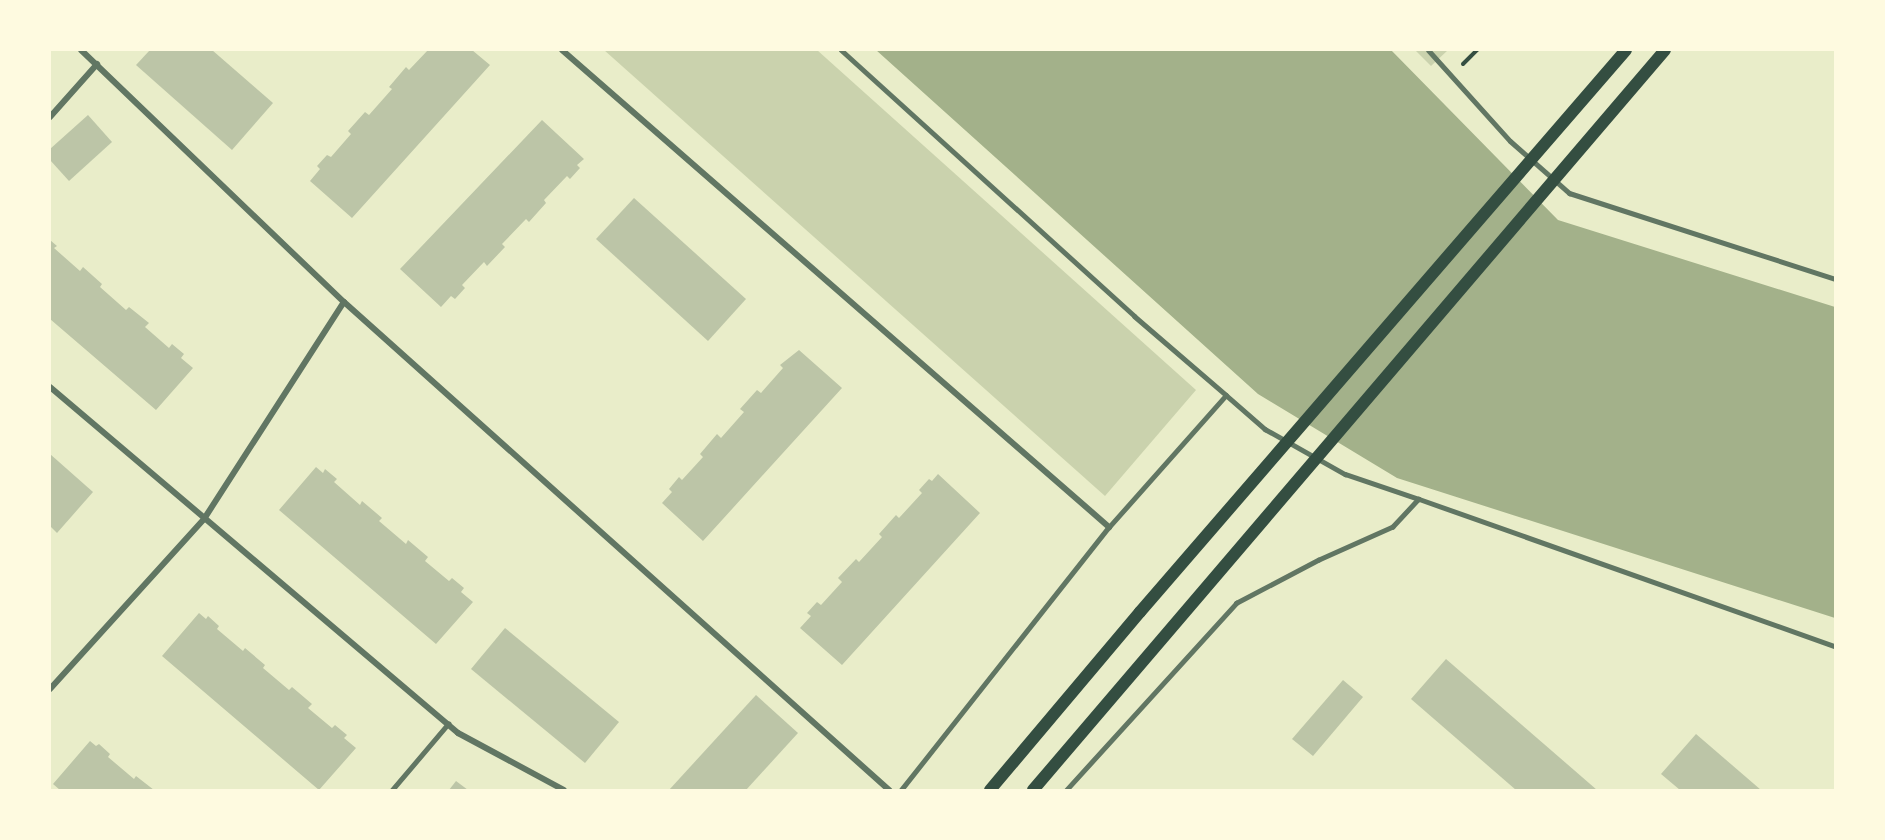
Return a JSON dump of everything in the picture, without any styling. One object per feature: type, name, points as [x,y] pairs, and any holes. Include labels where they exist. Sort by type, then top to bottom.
[{"type":"main road","points":[[990,790],[1140,612],[1626,50]]},
{"type":"main road","points":[[1033,790],[1613,108],[1665,50]]},
{"type":"street","points":[[81,50],[344,302],[888,790]]},
{"type":"street","points":[[562,50],[1109,527]]},
{"type":"street","points":[[841,50],[1134,316],[1226,394]]},
{"type":"street","points":[[1428,50],[1510,141],[1569,193],[1836,279]]},
{"type":"street","points":[[50,117],[97,64]]},
{"type":"street","points":[[50,688],[204,519],[344,302]]},
{"type":"street","points":[[50,387],[458,733],[564,790]]},
{"type":"street","points":[[1419,499],[1836,647]]},
{"type":"lane","points":[[901,790],[1109,527],[1226,394],[1265,429],[1345,474],[1419,499],[1393,527],[1319,560],[1236,603],[1067,790]]},
{"type":"lane","points":[[392,790],[448,724]]},
{"type":"shaded area","points":[[604,50],[817,50],[1196,390],[1105,496]]},
{"type":"shaded area","points":[[876,50],[1391,50],[1558,220],[1835,307],[1835,618],[1397,478],[1258,394]]},
{"type":"shaded area","points":[[1415,50],[1448,50],[1431,66]]},
{"type":"building","points":[[150,50],[212,50],[273,103],[232,150],[136,65]]},
{"type":"building","points":[[428,50],[472,50],[490,65],[352,218],[310,181],[320,169],[317,166],[327,155],[331,157],[351,134],[348,131],[365,112],[369,115],[392,89],[389,87],[406,67],[409,70]]},
{"type":"building","points":[[88,115],[112,142],[69,181],[50,160],[50,149]]},
{"type":"building","points":[[542,120],[584,159],[577,165],[580,168],[570,179],[567,176],[544,200],[546,203],[529,222],[526,219],[502,244],[505,247],[487,266],[484,262],[462,285],[465,288],[455,299],[451,296],[441,307],[400,269]]},
{"type":"building","points":[[634,198],[746,299],[708,341],[596,239]]},
{"type":"building","points":[[50,240],[57,246],[54,248],[80,271],[83,267],[102,284],[100,287],[126,310],[129,307],[149,323],[145,327],[169,348],[172,344],[184,354],[181,358],[193,368],[156,410],[50,319]]},
{"type":"building","points":[[799,350],[842,388],[703,541],[662,503],[672,492],[669,489],[679,477],[682,480],[703,457],[700,454],[717,434],[721,438],[744,412],[740,409],[757,390],[761,393],[783,368],[780,365]]},
{"type":"building","points":[[50,454],[93,492],[57,533],[50,526]]},
{"type":"building","points":[[316,467],[323,473],[325,469],[337,479],[334,482],[360,505],[362,501],[382,518],[379,521],[406,544],[408,540],[428,557],[425,561],[449,581],[452,578],[464,588],[461,592],[473,602],[436,644],[279,510]]},
{"type":"building","points":[[938,474],[980,513],[842,665],[800,628],[811,616],[807,613],[817,602],[821,605],[842,582],[838,578],[856,559],[859,562],[882,537],[879,534],[896,515],[899,518],[922,493],[919,490],[929,479],[932,481]]},
{"type":"building","points":[[199,613],[206,619],[208,616],[219,626],[217,629],[243,651],[245,648],[265,665],[263,668],[289,690],[292,687],[312,704],[308,708],[332,728],[335,725],[347,735],[344,738],[356,748],[319,790],[162,656]]},
{"type":"building","points":[[505,628],[619,722],[585,763],[471,669]]},
{"type":"building","points":[[1446,659],[1597,790],[1516,790],[1411,699]]},
{"type":"building","points":[[1343,680],[1363,697],[1313,756],[1292,739]]},
{"type":"building","points":[[756,695],[798,733],[746,790],[669,790]]},
{"type":"building","points":[[1696,734],[1761,790],[1680,790],[1661,774]]},
{"type":"building","points":[[90,741],[96,746],[99,744],[110,754],[108,757],[134,779],[136,776],[154,790],[60,790],[53,784]]},
{"type":"building","points":[[456,781],[468,790],[449,790]]}]
